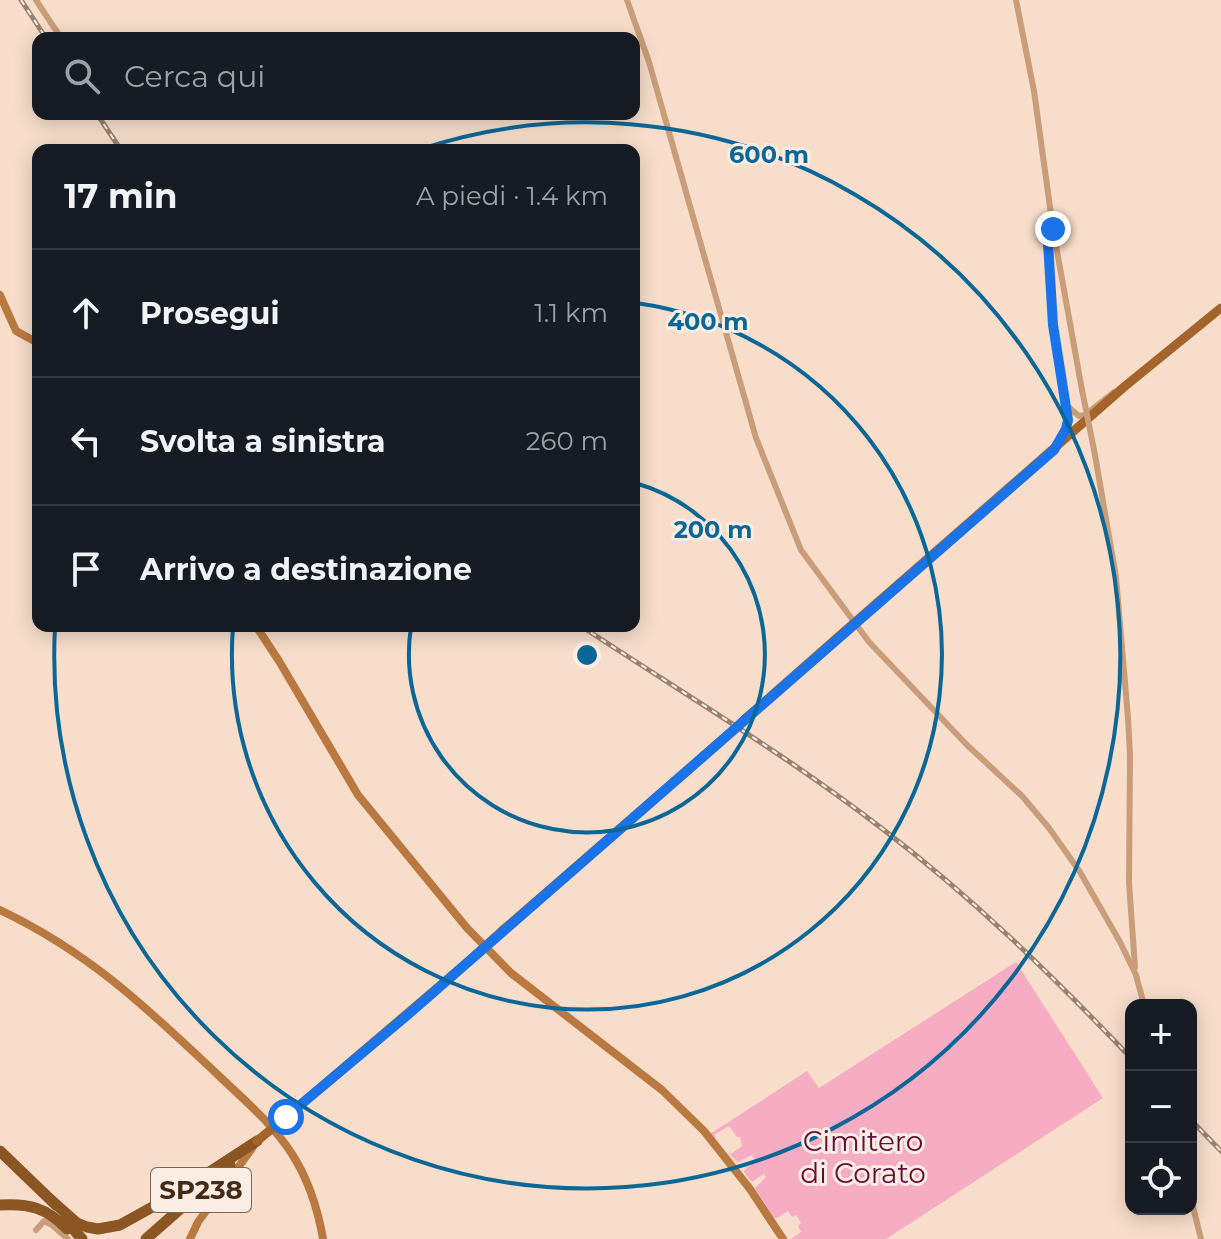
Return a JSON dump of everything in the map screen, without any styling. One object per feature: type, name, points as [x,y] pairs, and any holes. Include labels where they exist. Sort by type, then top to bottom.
[{"type":"highway","points":[[51,1200],[77,1223],[87,1227],[98,1229],[120,1225],[174,1195],[257,1141]]},
{"type":"highway","name":"SP238","points":[[146,1239],[257,1141]]},
{"type":"highway","points":[[0,1151],[91,1239]]},
{"type":"highway","points":[[0,1159],[80,1239]]},
{"type":"highway","points":[[0,1205],[23,1204],[45,1210],[80,1239]]},
{"type":"main road","points":[[1054,450],[1124,387],[1221,308]]},
{"type":"main road","name":"SP238","points":[[257,1141],[463,966],[1054,450]]},
{"type":"street","points":[[36,0],[57,32]]},
{"type":"street","points":[[627,0],[638,32]]},
{"type":"street","points":[[1016,0],[1034,91],[1053,229],[1116,577],[1130,755],[1129,883],[1136,975],[1142,999]]},
{"type":"street","points":[[640,37],[756,438],[801,550],[869,642],[967,745],[1022,796],[1048,827],[1080,872],[1136,975]]},
{"type":"street","points":[[1053,229],[1048,243],[1053,325],[1066,404],[1066,429],[1054,450]]},
{"type":"street","points":[[0,295],[16,331],[32,340]]},
{"type":"street","points":[[1066,404],[1072,412],[1085,415],[1107,395],[1124,387]]},
{"type":"street","points":[[260,632],[358,795],[467,928],[511,973],[662,1090],[683,1110],[735,1170],[780,1238]]},
{"type":"street","points":[[0,910],[53,937],[109,975],[262,1117],[298,1165],[317,1211],[323,1239]]},
{"type":"street","points":[[190,1239],[198,1222],[257,1141]]},
{"type":"street","points":[[1195,1215],[1201,1239]]},
{"type":"street","points":[[36,1230],[44,1221],[68,1239]]},
{"type":"green space","name":"Cimitero di Corato","points":[[1016,962],[1103,1098],[886,1239],[791,1239],[801,1232],[798,1226],[801,1223],[796,1215],[792,1217],[788,1211],[777,1218],[773,1217],[755,1188],[766,1177],[764,1174],[752,1182],[744,1172],[756,1162],[752,1155],[738,1162],[727,1152],[731,1154],[742,1146],[740,1137],[729,1126],[715,1134],[715,1139],[710,1134],[807,1071],[819,1088]]},
{"type":"railway","points":[[21,0],[42,32]]},
{"type":"railway","points":[[101,120],[117,144]]},
{"type":"railway","points":[[590,632],[807,774],[914,853],[1010,937],[1125,1052]]},
{"type":"railway","points":[[1197,1126],[1221,1151]]},
{"type":"route","points":[[286,1117],[411,1012],[1054,450],[1068,420],[1053,325],[1048,243],[1053,229]]}]
